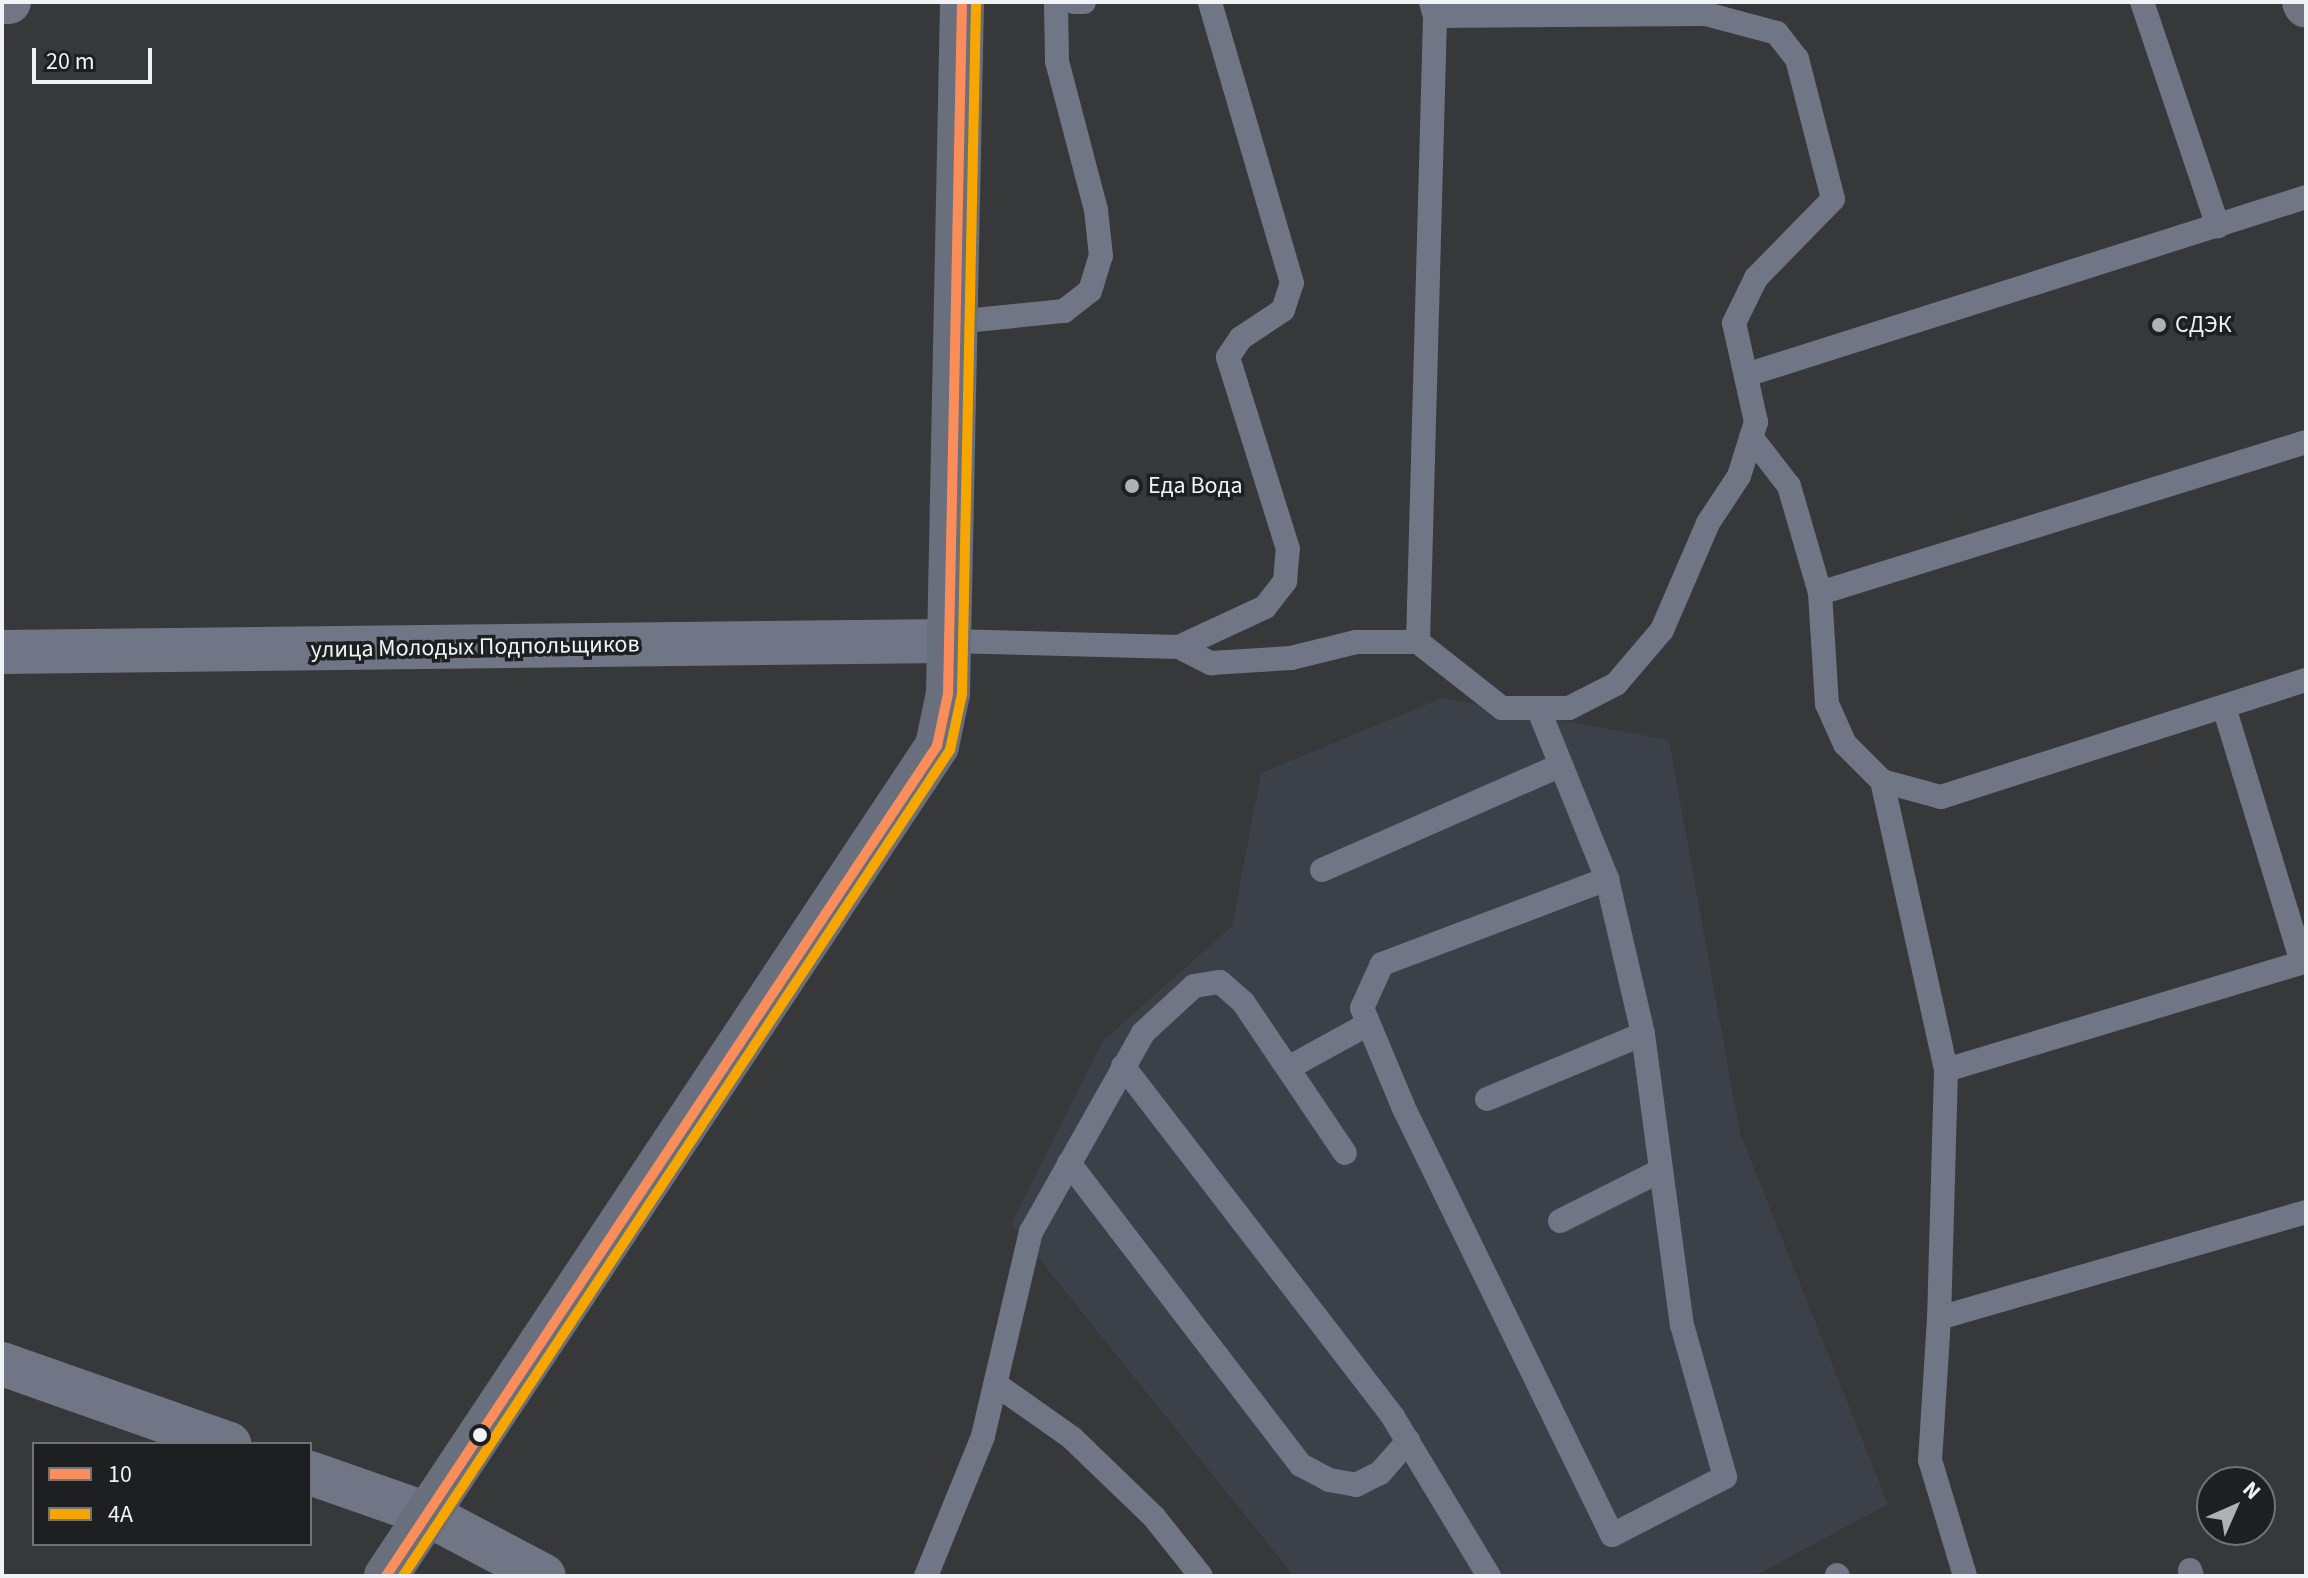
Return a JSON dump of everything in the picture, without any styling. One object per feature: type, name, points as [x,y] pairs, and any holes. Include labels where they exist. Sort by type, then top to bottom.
[{"type":"main road","points":[[386,1576],[937,746],[948,694],[962,2]]},
{"type":"street","points":[[2,2],[9,2]]},
{"type":"street","name":"улица Молодых Подпольщиков","points":[[2,652],[949,641]]},
{"type":"street","points":[[2,1364],[223,1442]]},
{"type":"street","points":[[312,1474],[427,1514],[544,1576]]},
{"type":"lane","points":[[955,322],[1064,311],[1090,291],[1101,256],[1096,210],[1057,61],[1056,2]]},
{"type":"lane","points":[[1074,2],[1084,2]]},
{"type":"lane","points":[[1179,647],[1265,607],[1285,581],[1288,549],[1228,357],[1241,338],[1283,310],[1292,283],[1210,2]]},
{"type":"lane","points":[[2142,2],[2218,227]]},
{"type":"lane","points":[[949,641],[1179,647],[1211,663],[1291,658],[1356,642],[1418,642],[1502,708],[1569,708],[1616,684],[1662,630],[1708,523],[1739,476],[1756,422],[1734,323],[1756,278],[1833,199],[1797,59],[1777,33],[1706,14],[1433,9],[1418,642]]},
{"type":"lane","points":[[1746,375],[2306,197]]},
{"type":"lane","points":[[1751,437],[1789,486],[1820,593],[1827,704],[1845,744],[1882,781],[1941,797],[2306,680]]},
{"type":"lane","points":[[1820,593],[2306,442]]},
{"type":"lane","points":[[1946,1070],[2304,962],[2224,707]]},
{"type":"lane","points":[[1538,708],[1607,879],[1643,1034],[1658,1172],[1682,1325],[1725,1477],[1612,1535],[1403,1106],[1362,1008],[1367,986],[1382,964],[1607,879]]},
{"type":"lane","points":[[1322,870],[1559,766]]},
{"type":"lane","points":[[1882,781],[1946,1070],[1939,1318],[1930,1460],[1965,1576]]},
{"type":"lane","points":[[926,1576],[983,1436],[1031,1232],[1143,1033],[1194,986],[1220,982],[1243,1002],[1345,1153]]},
{"type":"lane","points":[[1288,1068],[1368,1024]]},
{"type":"lane","points":[[1487,1099],[1643,1034]]},
{"type":"lane","points":[[1123,1066],[1408,1441],[1489,1576]]},
{"type":"lane","points":[[1069,1163],[1301,1465],[1329,1480],[1356,1485],[1380,1473],[1408,1441]]},
{"type":"lane","points":[[1560,1221],[1658,1172]]},
{"type":"lane","points":[[1939,1318],[2306,1212]]},
{"type":"lane","points":[[997,1385],[1072,1438],[1154,1517],[1201,1576]]},
{"type":"shaded area","points":[[1442,698],[1669,740],[1740,1133],[1888,1504],[1755,1576],[1294,1576],[1011,1224],[1102,1042],[1232,926],[1261,773]]},
{"type":"transit line","name":"10","points":[[386,1576],[937,746],[948,694],[962,2]]},
{"type":"transit line","name":"4А","points":[[403,1576],[950,750],[962,694],[976,2]]},
{"type":"place","name":"СДЭК","points":[[2159,325]]},
{"type":"place","name":"Еда Вода","points":[[1132,486]]}]
